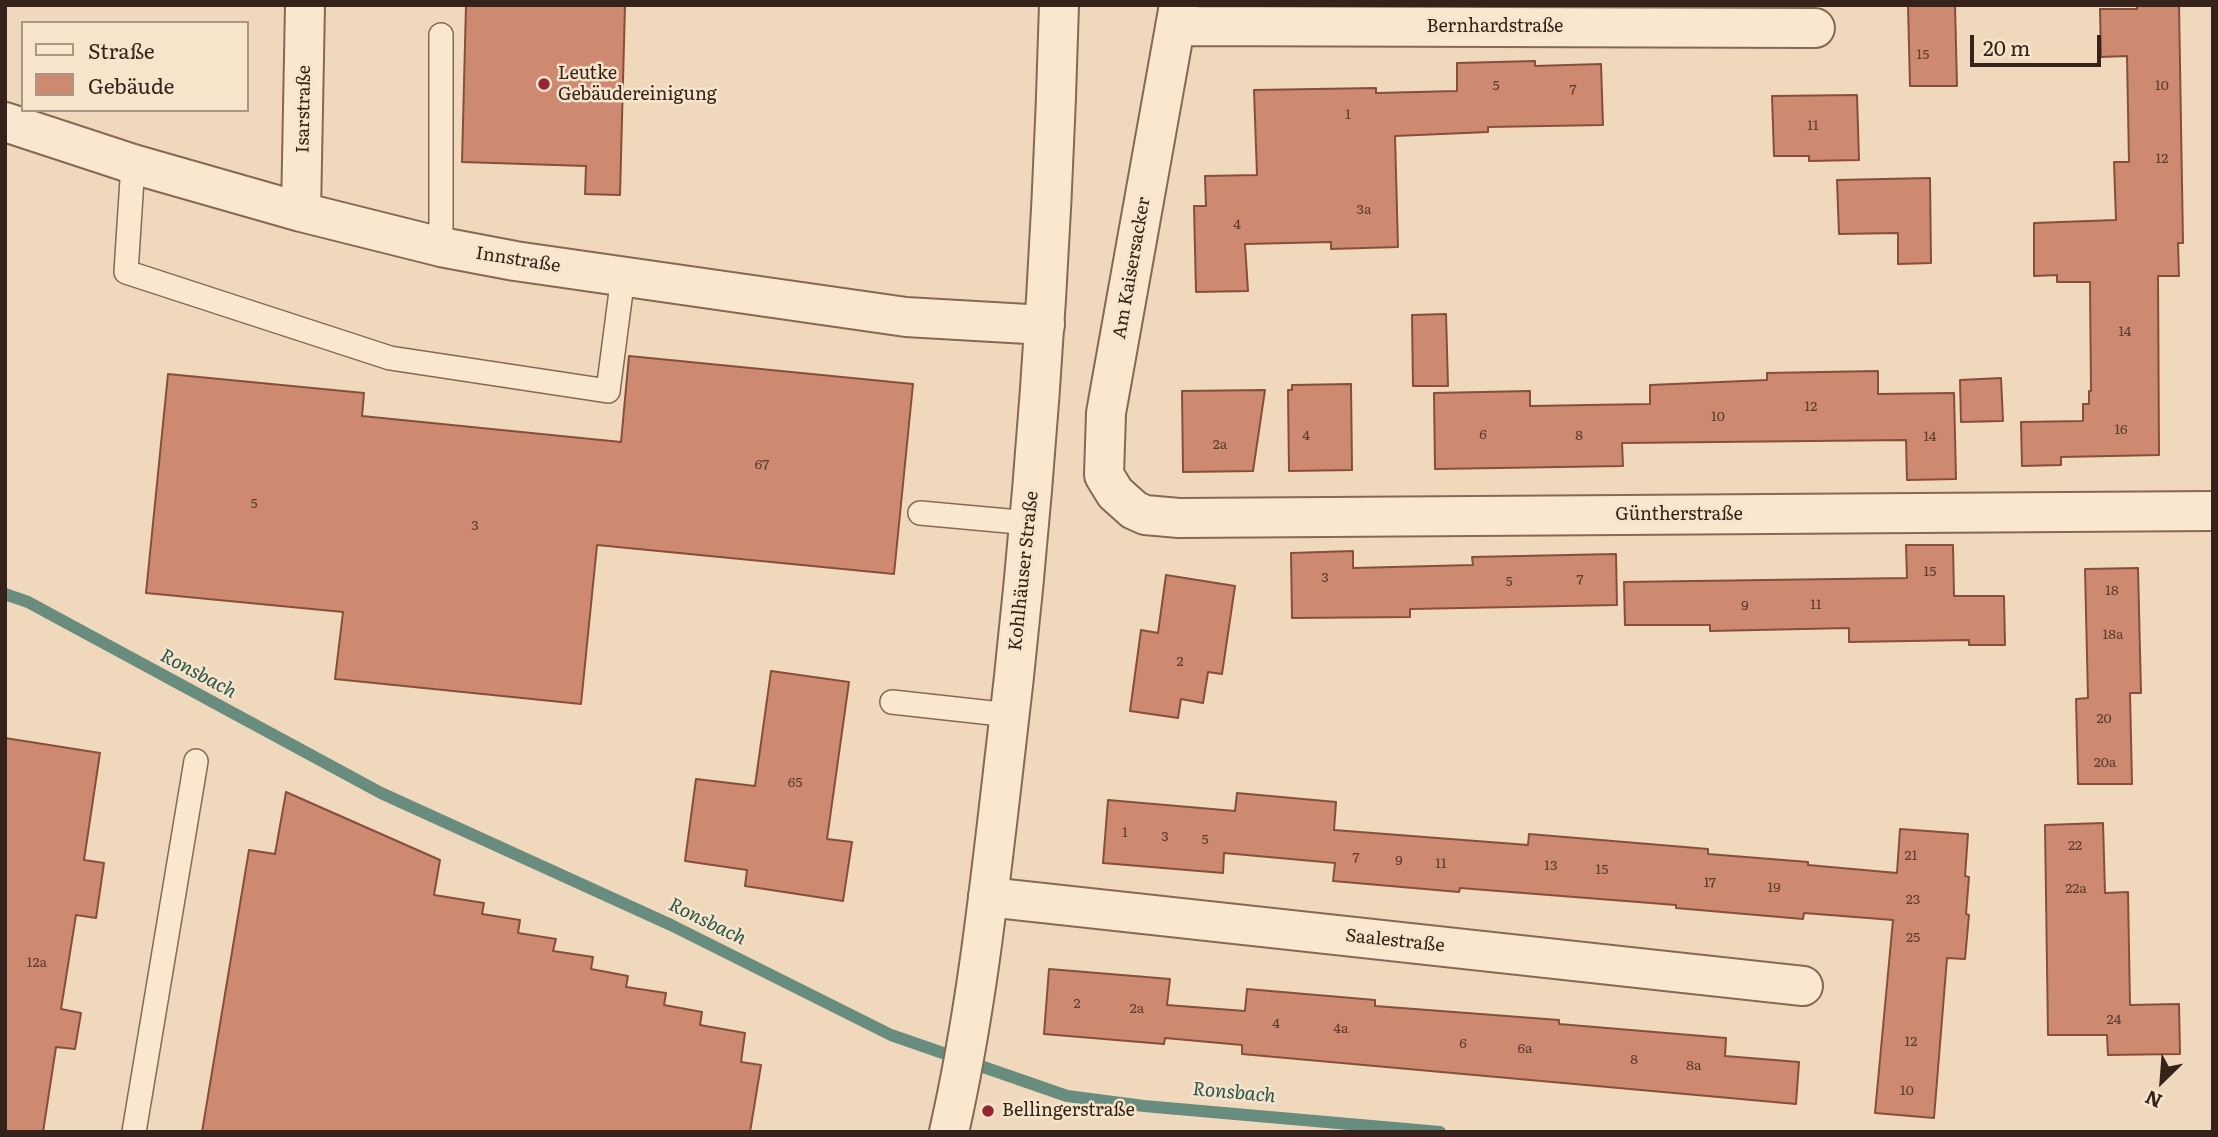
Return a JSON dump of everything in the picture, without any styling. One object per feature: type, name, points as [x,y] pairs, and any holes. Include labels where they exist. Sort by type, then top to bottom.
[{"type":"street","name":"Isarstraße","points":[[301,212],[305,5]]},
{"type":"street","name":"Kohlhäuser Straße","points":[[949,1132],[963,1062],[988,897],[1030,523],[1045,325],[1059,5]]},
{"type":"street","name":"Bernhardstraße","points":[[1177,16],[1815,28]]},
{"type":"street","name":"Am Kaisersacker","points":[[1145,514],[1134,510],[1115,493],[1104,475],[1106,413],[1177,16]]},
{"type":"street","name":"Innstraße","points":[[5,122],[133,164],[301,212],[441,247],[515,261],[906,317],[1045,325]]},
{"type":"street","name":"Güntherstraße","points":[[1145,514],[1179,518],[2213,511]]},
{"type":"street","name":"Saalestraße","points":[[988,897],[1802,986]]},
{"type":"lane","points":[[440,34],[441,247]]},
{"type":"lane","points":[[133,164],[126,272],[390,358],[608,391],[623,276]]},
{"type":"lane","points":[[920,513],[1030,523]]},
{"type":"lane","points":[[892,702],[1010,715]]},
{"type":"lane","points":[[134,1132],[196,761]]},
{"type":"building","name":"Leutke Gebäudereinigung","points":[[466,5],[625,5],[620,195],[585,194],[586,166],[462,162]]},
{"type":"building","points":[[1908,5],[1955,5],[1957,86],[1910,86]]},
{"type":"building","points":[[2137,5],[2179,5],[2183,243],[2178,243],[2179,276],[2158,276],[2159,455],[2061,457],[2061,465],[2022,466],[2021,422],[2083,421],[2083,404],[2089,404],[2090,282],[2057,282],[2057,275],[2034,276],[2034,223],[2116,220],[2114,162],[2129,162],[2127,56],[2101,57],[2100,9],[2137,9]]},
{"type":"building","points":[[1535,61],[1535,66],[1601,64],[1603,125],[1488,127],[1488,132],[1395,136],[1398,247],[1331,249],[1331,242],[1245,244],[1248,291],[1196,292],[1194,206],[1206,206],[1205,176],[1257,175],[1254,90],[1376,88],[1376,93],[1457,91],[1457,63]]},
{"type":"building","points":[[1857,95],[1859,160],[1809,161],[1809,156],[1774,156],[1772,96]]},
{"type":"building","points":[[1930,178],[1931,263],[1898,264],[1898,233],[1839,234],[1837,180]]},
{"type":"building","points":[[1446,314],[1448,386],[1413,386],[1412,315]]},
{"type":"building","points":[[629,356],[913,384],[894,574],[597,545],[581,704],[335,679],[343,612],[146,593],[168,374],[364,393],[362,416],[621,442]]},
{"type":"building","points":[[1878,371],[1878,394],[1954,393],[1956,479],[1907,480],[1906,440],[1622,443],[1623,466],[1435,469],[1434,393],[1530,391],[1530,406],[1650,404],[1650,385],[1767,380],[1767,373]]},
{"type":"building","points":[[2001,378],[2003,421],[1961,422],[1960,380]]},
{"type":"building","points":[[1351,384],[1352,470],[1289,471],[1288,390],[1292,390],[1292,385]]},
{"type":"building","points":[[1265,390],[1253,471],[1183,472],[1182,391]]},
{"type":"building","points":[[1906,545],[1953,545],[1954,596],[2004,596],[2005,645],[1969,645],[1969,640],[1849,642],[1849,628],[1710,631],[1710,625],[1625,625],[1624,582],[1907,578]]},
{"type":"building","points":[[1353,551],[1353,568],[1473,565],[1472,557],[1616,554],[1617,605],[1410,609],[1410,617],[1292,618],[1291,553]]},
{"type":"building","points":[[2138,568],[2141,693],[2130,693],[2132,784],[2078,784],[2076,699],[2088,698],[2085,569]]},
{"type":"building","points":[[1166,575],[1235,586],[1222,674],[1208,672],[1203,703],[1181,699],[1178,718],[1130,711],[1141,630],[1158,633]]},
{"type":"building","points":[[771,671],[849,682],[827,839],[852,842],[843,901],[745,886],[747,870],[685,861],[696,779],[755,786]]},
{"type":"building","points":[[5,738],[100,753],[84,860],[104,863],[96,918],[76,915],[61,1009],[81,1013],[75,1049],[56,1047],[43,1132],[5,1132]]},
{"type":"building","points":[[286,792],[440,860],[434,895],[484,903],[482,914],[520,920],[518,933],[556,939],[553,951],[593,957],[591,969],[628,976],[626,987],[666,993],[664,1005],[702,1012],[700,1025],[745,1033],[741,1062],[761,1065],[750,1132],[202,1132],[249,850],[275,854]]},
{"type":"building","points":[[1237,793],[1336,802],[1334,830],[1528,845],[1529,834],[1708,849],[1708,854],[1897,873],[1900,829],[1968,834],[1965,876],[1969,877],[1966,914],[1969,915],[1965,959],[1947,958],[1934,1118],[1875,1113],[1893,920],[1804,913],[1803,919],[1676,908],[1676,905],[1460,888],[1459,892],[1333,881],[1335,863],[1224,853],[1223,873],[1103,863],[1108,800],[1235,811]]},
{"type":"building","points":[[2103,823],[2105,893],[2128,892],[2130,1005],[2179,1004],[2180,1054],[2108,1055],[2107,1035],[2048,1035],[2045,825]]},
{"type":"building","points":[[1049,969],[1170,979],[1167,1005],[1245,1011],[1247,989],[1375,1000],[1375,1006],[1559,1020],[1559,1024],[1726,1038],[1725,1056],[1799,1062],[1796,1104],[1242,1054],[1242,1045],[1165,1038],[1164,1044],[1044,1034]]},
{"type":"waterway","name":"Ronsbach","points":[[5,594],[28,602],[381,793],[671,925],[891,1035],[1067,1096],[1144,1106],[1440,1132]]},
{"type":"place","name":"Leutke Gebäudereinigung","points":[[544,84]]},
{"type":"place","name":"Bellingerstraße","points":[[988,1111]]}]
